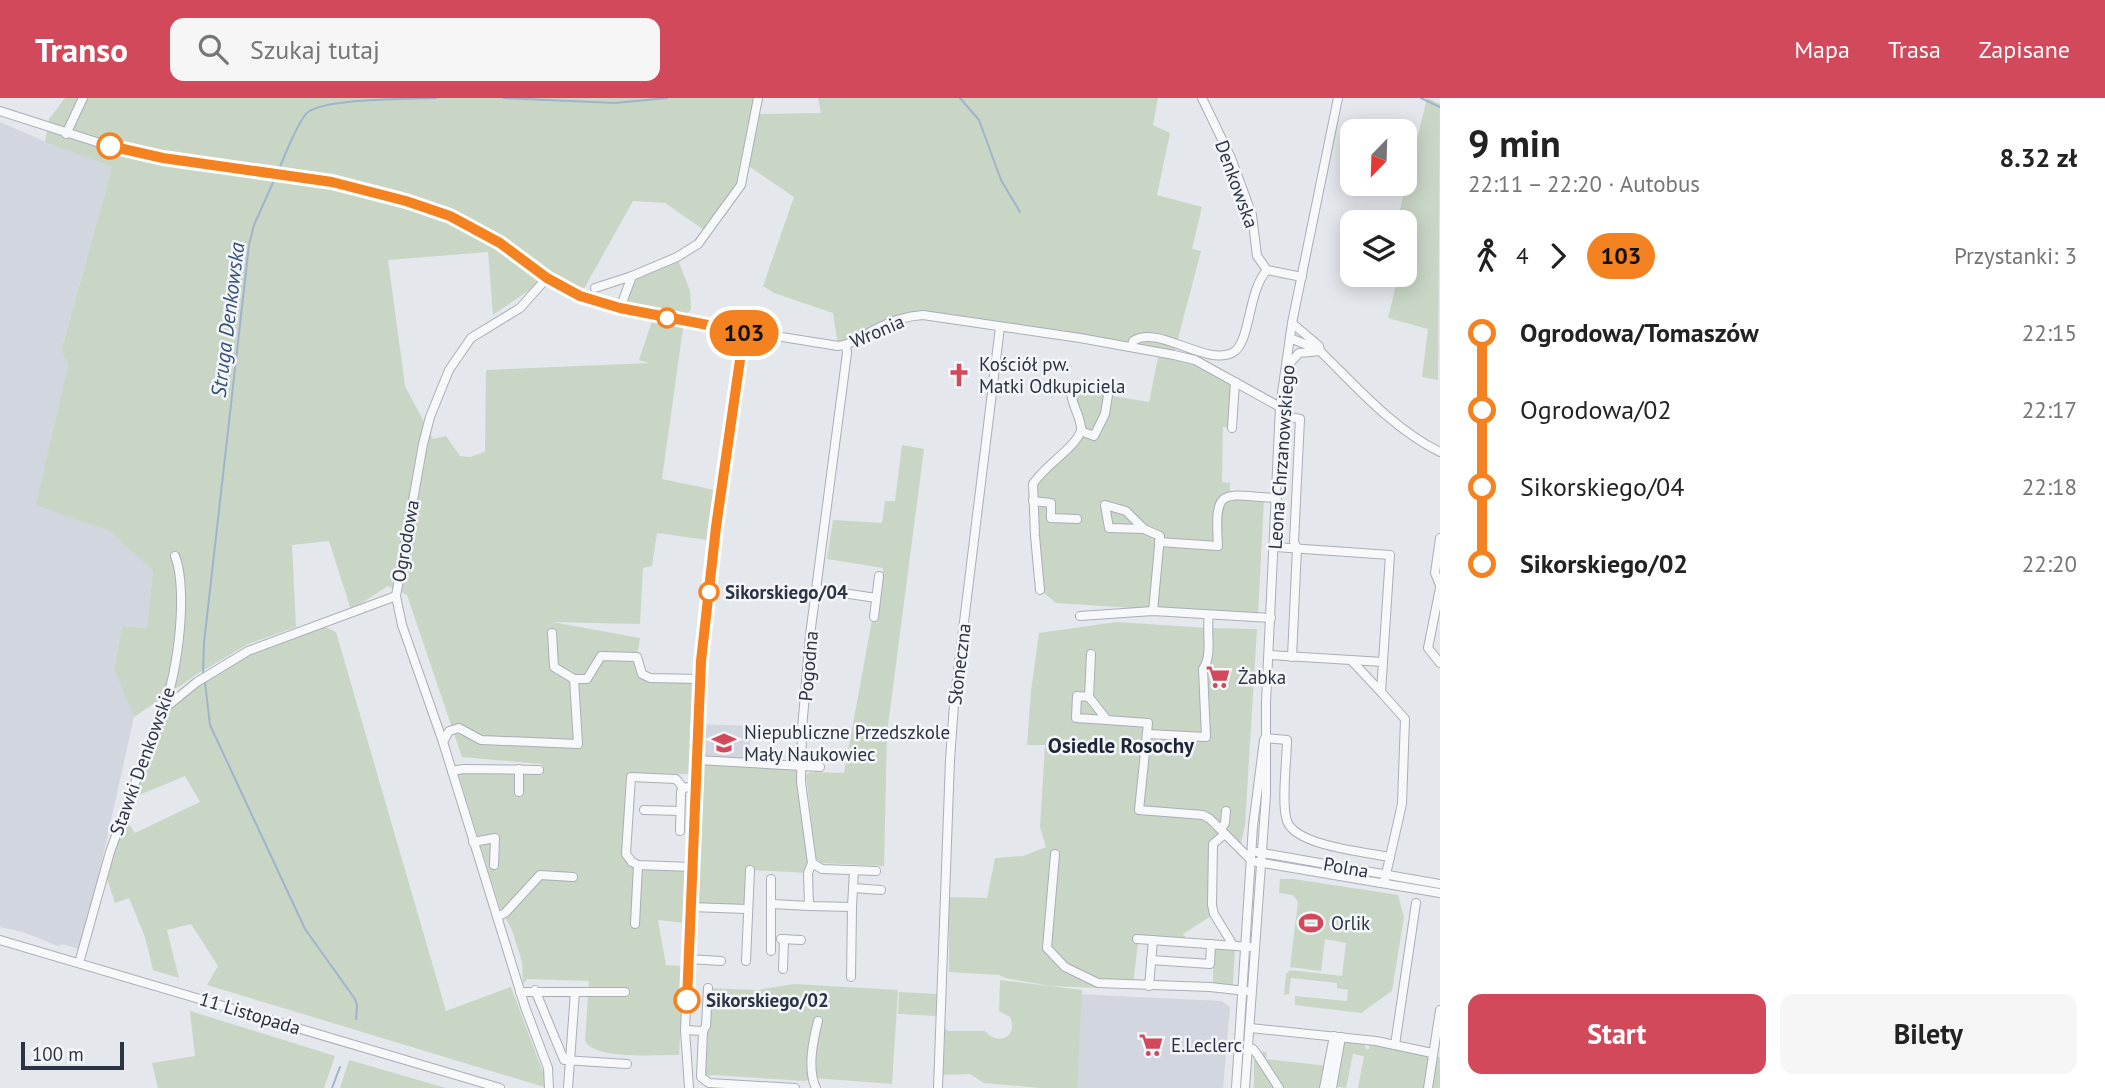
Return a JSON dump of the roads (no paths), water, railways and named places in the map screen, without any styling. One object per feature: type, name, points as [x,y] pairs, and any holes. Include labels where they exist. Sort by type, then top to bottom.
[{"type":"street","points":[[66,134],[83,98]]},
{"type":"street","points":[[595,288],[677,257],[698,244],[741,185],[758,98]]},
{"type":"street","name":"Denkowska","points":[[1202,98],[1231,158],[1252,215],[1257,256],[1267,270]]},
{"type":"street","name":"Leona Chrzanowskiego","points":[[1236,1088],[1261,884],[1280,407],[1292,323],[1338,98]]},
{"type":"street","points":[[0,111],[131,153],[297,176],[386,195],[450,216],[500,243],[547,278],[580,296],[620,308],[744,332],[842,346]]},
{"type":"street","points":[[1132,347],[1133,341],[1142,337],[1174,342],[1211,355],[1231,354],[1237,350],[1245,336],[1259,278],[1267,270],[1301,277]]},
{"type":"street","points":[[620,308],[632,276]]},
{"type":"street","name":"Ogrodowa","points":[[165,708],[197,682],[248,651],[396,596],[423,444],[430,417],[449,370],[471,338],[520,308],[547,278]]},
{"type":"street","name":"Wronia","points":[[842,346],[890,322],[917,316],[1000,327]]},
{"type":"street","points":[[1292,323],[1319,346],[1320,351]]},
{"type":"street","points":[[1000,327],[1132,347],[1195,360],[1280,407],[1290,417],[1300,419],[1292,657]]},
{"type":"street","name":"Słoneczna","points":[[938,1088],[954,704],[1000,327]]},
{"type":"street","points":[[689,1088],[685,1030],[701,679],[716,527],[744,332]]},
{"type":"street","points":[[1290,338],[1320,351],[1406,432],[1440,452]]},
{"type":"street","name":"Pogodna","points":[[812,863],[800,765],[816,589],[847,353],[842,346]]},
{"type":"street","points":[[1285,371],[1290,360],[1299,353],[1320,351]]},
{"type":"street","points":[[1232,428],[1236,382]]},
{"type":"street","points":[[1040,590],[1033,484],[1051,462],[1078,439],[1082,425],[1071,399],[1072,389]]},
{"type":"street","points":[[1081,431],[1094,436],[1105,414],[1108,395]]},
{"type":"street","points":[[1159,542],[1218,546],[1216,514],[1220,500],[1230,495],[1277,498]]},
{"type":"street","points":[[1033,501],[1051,503],[1051,518],[1077,519]]},
{"type":"street","points":[[1144,529],[1109,528],[1105,505],[1126,511],[1144,529],[1160,536],[1153,611]]},
{"type":"street","points":[[1440,538],[1435,573],[1440,587],[1428,648],[1440,663]]},
{"type":"street","points":[[1275,547],[1390,555],[1381,692]]},
{"type":"street","name":"Stawki Denkowskie","points":[[79,962],[110,852],[158,720],[165,708],[177,653],[181,601],[181,573],[175,556]]},
{"type":"street","points":[[874,617],[879,576]]},
{"type":"street","points":[[816,589],[876,597]]},
{"type":"street","points":[[396,596],[402,625],[443,742],[520,992],[548,1068],[549,1088]]},
{"type":"street","points":[[1080,616],[1153,611],[1270,618]]},
{"type":"street","points":[[1147,734],[1206,737],[1203,669],[1207,663],[1209,615]]},
{"type":"street","points":[[552,633],[554,667],[574,679],[587,679],[601,656],[623,655],[637,657],[642,674],[650,677],[701,679]]},
{"type":"street","points":[[1091,654],[1089,697],[1107,720]]},
{"type":"street","points":[[1269,655],[1383,662]]},
{"type":"street","points":[[1351,660],[1405,719],[1402,804],[1385,879]]},
{"type":"street","points":[[443,742],[449,731],[459,728],[481,740],[578,744],[574,679]]},
{"type":"street","points":[[1089,697],[1077,696],[1076,718],[1148,723],[1139,810],[1195,813],[1210,819],[1252,856]]},
{"type":"street","points":[[1265,738],[1287,740],[1285,815],[1291,830],[1306,839],[1390,857]]},
{"type":"street","name":"Leona Chrzanowskiego","points":[[1252,947],[1252,856],[1261,749],[1265,738]]},
{"type":"street","points":[[697,760],[820,766]]},
{"type":"street","points":[[452,772],[463,769],[539,770]]},
{"type":"street","points":[[519,769],[519,792]]},
{"type":"street","points":[[683,788],[676,779],[631,777],[626,854],[638,865],[692,867]]},
{"type":"street","points":[[683,788],[696,786]]},
{"type":"street","points":[[680,831],[683,788]]},
{"type":"street","points":[[644,810],[680,811]]},
{"type":"street","points":[[1226,811],[1223,831],[1213,844],[1212,905],[1214,914],[1233,945]]},
{"type":"street","points":[[473,842],[495,838],[495,864]]},
{"type":"street","name":"Polna","points":[[1252,856],[1262,853],[1440,893]]},
{"type":"street","points":[[1055,854],[1047,948],[1065,967],[1098,983],[1248,991]]},
{"type":"street","name":"Polna","points":[[1252,856],[1262,863],[1277,866],[1440,884]]},
{"type":"street","points":[[809,906],[808,873],[812,863],[822,869],[876,871]]},
{"type":"street","points":[[635,924],[638,865]]},
{"type":"street","points":[[1261,884],[1277,866]]},
{"type":"street","points":[[746,961],[750,870]]},
{"type":"street","points":[[851,977],[853,870]]},
{"type":"street","points":[[497,917],[505,913],[540,875],[573,877]]},
{"type":"street","points":[[771,879],[771,951]]},
{"type":"street","points":[[853,888],[881,890]]},
{"type":"street","points":[[1395,1045],[1416,903]]},
{"type":"street","points":[[772,904],[852,907]]},
{"type":"street","points":[[691,906],[747,909]]},
{"type":"street","points":[[771,939],[801,940]]},
{"type":"street","points":[[783,969],[784,939]]},
{"type":"street","points":[[1137,939],[1252,947]]},
{"type":"street","name":"11 Listopada","points":[[0,940],[500,1088]]},
{"type":"street","points":[[1149,986],[1153,940]]},
{"type":"street","points":[[1151,960],[1210,964],[1211,944]]},
{"type":"street","points":[[688,960],[721,961]]},
{"type":"street","points":[[708,988],[701,1077],[709,1083],[795,1088]]},
{"type":"street","points":[[535,990],[562,1059],[571,1062],[627,1064]]},
{"type":"street","name":"Leona Chrzanowskiego","points":[[1245,1088],[1250,1028],[1248,991]]},
{"type":"street","points":[[520,992],[625,992]]},
{"type":"street","points":[[568,1088],[575,992]]},
{"type":"street","points":[[1428,1088],[1440,1010]]},
{"type":"street","points":[[816,1088],[811,1078],[814,1036],[818,1021]]},
{"type":"street","points":[[1250,1028],[1395,1045],[1432,1054]]},
{"type":"street","points":[[685,1030],[703,1031]]},
{"type":"street","points":[[1324,1088],[1337,1037]]},
{"type":"street","points":[[1332,1088],[1337,1037]]},
{"type":"street","points":[[1248,1048],[1257,1054],[1279,1088]]},
{"type":"waterway","name":"Struga Denkowska","points":[[279,169],[304,116],[318,107],[389,99],[436,98]]},
{"type":"waterway","name":"Struga Denkowska","points":[[503,98],[615,103],[667,98]]},
{"type":"waterway","points":[[960,98],[979,120],[1001,180],[1020,212]]},
{"type":"waterway","points":[[1421,98],[1440,107]]},
{"type":"waterway","name":"Struga Denkowska","points":[[203,673],[204,643],[249,245],[254,225],[275,178]]},
{"type":"waterway","name":"Struga Denkowska","points":[[205,682],[210,725],[305,929],[355,999],[356,1019]]},
{"type":"waterway","name":"Struga Denkowska","points":[[332,1088],[340,1067]]},
{"type":"place","name":"Kościół pw. Matki Odkupiciela","points":[[959,375]]},
{"type":"place","name":"Sikorskiego/04","points":[[709,592]]},
{"type":"place","name":"Żabka","points":[[1218,677]]},
{"type":"place","name":"Niepubliczne Przedszkole Mały Naukowiec","points":[[724,743]]},
{"type":"place","name":"Orlik","points":[[1311,923]]},
{"type":"place","name":"Sikorskiego/02","points":[[687,1000]]},
{"type":"place","name":"E.Leclerc","points":[[1151,1045]]},
{"type":"district","name":"Osiedle Rosochy","points":[[1121,746]]}]
